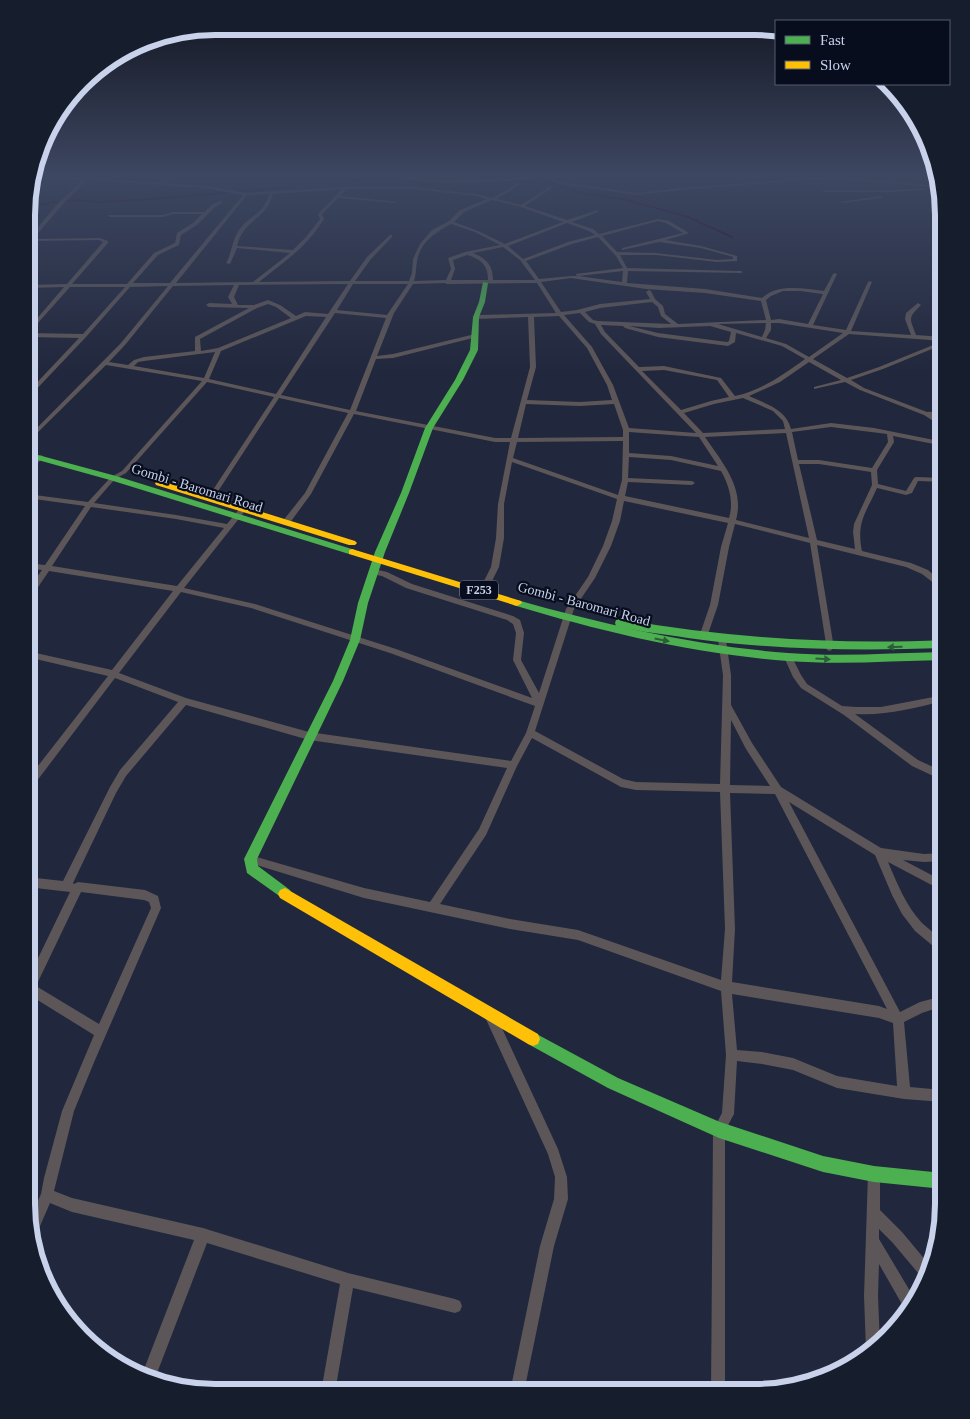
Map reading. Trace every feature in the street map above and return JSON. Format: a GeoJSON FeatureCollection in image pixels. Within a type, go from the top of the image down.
{"type":"FeatureCollection","features":[{"type":"Feature","properties":{"kind":"main road"},"geometry":{"type":"LineString","coordinates":[[487,282],[476,317],[474,350],[469,362],[429,428],[379,556],[363,603],[354,640],[338,681],[309,736],[250,859],[252,869],[290,897],[490,1014],[613,1083],[719,1130],[823,1164],[874,1174],[935,1180]]}},
{"type":"Feature","properties":{"kind":"main road","name":"Gombi - Baromari Road"},"geometry":{"type":"LineString","coordinates":[[35,448],[124,472],[210,499],[240,513],[286,522],[379,556]]}},
{"type":"Feature","properties":{"kind":"main road","name":"Gombi - Baromari Road"},"geometry":{"type":"LineString","coordinates":[[35,456],[240,513],[663,640],[722,645],[830,648],[935,644]]}},
{"type":"Feature","properties":{"kind":"main road","name":"Gombi - Baromari Road"},"geometry":{"type":"LineString","coordinates":[[570,613],[703,637],[722,645],[788,656],[832,659],[935,656]]}},
{"type":"Feature","properties":{"kind":"street"},"geometry":{"type":"LineString","coordinates":[[35,326],[105,241]]}},
{"type":"Feature","properties":{"kind":"street"},"geometry":{"type":"LineString","coordinates":[[35,388],[84,336],[156,254],[175,246],[178,241]]}},
{"type":"Feature","properties":{"kind":"street"},"geometry":{"type":"LineString","coordinates":[[35,433],[104,363],[208,241]]}},
{"type":"Feature","properties":{"kind":"street"},"geometry":{"type":"LineString","coordinates":[[228,263],[237,241]]}},
{"type":"Feature","properties":{"kind":"street"},"geometry":{"type":"LineString","coordinates":[[254,284],[294,252],[304,241]]}},
{"type":"Feature","properties":{"kind":"street"},"geometry":{"type":"LineString","coordinates":[[210,499],[352,283],[369,258],[385,241]]}},
{"type":"Feature","properties":{"kind":"street"},"geometry":{"type":"LineString","coordinates":[[286,522],[308,494],[352,412],[389,317],[411,283],[415,259],[423,241]]}},
{"type":"Feature","properties":{"kind":"street"},"geometry":{"type":"LineString","coordinates":[[432,908],[483,832],[513,765],[530,733],[570,613],[607,546],[622,498],[625,480],[626,430],[610,384],[589,347],[560,314],[524,260],[506,245],[497,241]]}},
{"type":"Feature","properties":{"kind":"street"},"geometry":{"type":"LineString","coordinates":[[447,283],[453,269],[450,259],[452,256],[516,241]]}},
{"type":"Feature","properties":{"kind":"street"},"geometry":{"type":"LineString","coordinates":[[524,260],[578,241]]}},
{"type":"Feature","properties":{"kind":"street"},"geometry":{"type":"LineString","coordinates":[[605,241],[622,259],[626,269],[624,284]]}},
{"type":"Feature","properties":{"kind":"street"},"geometry":{"type":"LineString","coordinates":[[615,252],[654,241]]}},
{"type":"Feature","properties":{"kind":"street"},"geometry":{"type":"LineString","coordinates":[[615,252],[717,260],[736,258],[732,255],[701,247],[665,241]]}},
{"type":"Feature","properties":{"kind":"street"},"geometry":{"type":"LineString","coordinates":[[236,247],[294,252]]}},
{"type":"Feature","properties":{"kind":"street"},"geometry":{"type":"LineString","coordinates":[[467,253],[488,264],[490,268],[487,282]]}},
{"type":"Feature","properties":{"kind":"street"},"geometry":{"type":"LineString","coordinates":[[35,286],[487,282],[571,277],[587,273],[626,269],[741,272]]}},
{"type":"Feature","properties":{"kind":"street"},"geometry":{"type":"LineString","coordinates":[[810,325],[835,274]]}},
{"type":"Feature","properties":{"kind":"street"},"geometry":{"type":"LineString","coordinates":[[571,277],[705,291],[762,300],[766,302],[766,317],[769,321],[769,329],[763,339]]}},
{"type":"Feature","properties":{"kind":"street"},"geometry":{"type":"LineString","coordinates":[[679,413],[713,402],[744,396],[778,382],[809,358],[848,332],[870,282]]}},
{"type":"Feature","properties":{"kind":"street"},"geometry":{"type":"LineString","coordinates":[[236,306],[231,297],[237,284]]}},
{"type":"Feature","properties":{"kind":"street"},"geometry":{"type":"LineString","coordinates":[[624,284],[649,292],[664,288]]}},
{"type":"Feature","properties":{"kind":"street"},"geometry":{"type":"LineString","coordinates":[[762,300],[772,292],[781,290],[825,293]]}},
{"type":"Feature","properties":{"kind":"street"},"geometry":{"type":"LineString","coordinates":[[649,292],[653,300],[660,306],[663,315],[676,325]]}},
{"type":"Feature","properties":{"kind":"street"},"geometry":{"type":"LineString","coordinates":[[476,317],[560,314],[600,306],[653,300]]}},
{"type":"Feature","properties":{"kind":"street"},"geometry":{"type":"LineString","coordinates":[[198,352],[197,338],[268,302],[278,306],[295,318]]}},
{"type":"Feature","properties":{"kind":"street"},"geometry":{"type":"LineString","coordinates":[[209,305],[255,307]]}},
{"type":"Feature","properties":{"kind":"street"},"geometry":{"type":"LineString","coordinates":[[914,337],[908,320],[909,313],[918,305]]}},
{"type":"Feature","properties":{"kind":"street"},"geometry":{"type":"LineString","coordinates":[[581,311],[591,321],[597,323],[688,325],[769,321],[810,325],[848,332],[935,340]]}},
{"type":"Feature","properties":{"kind":"street"},"geometry":{"type":"LineString","coordinates":[[129,367],[140,360],[219,350],[308,313],[389,317]]}},
{"type":"Feature","properties":{"kind":"street"},"geometry":{"type":"LineString","coordinates":[[485,588],[495,567],[499,547],[501,504],[509,459],[534,367],[531,315]]}},
{"type":"Feature","properties":{"kind":"street"},"geometry":{"type":"LineString","coordinates":[[597,323],[603,333],[701,435],[728,477],[734,490],[736,503],[732,522],[714,605],[703,637]]}},
{"type":"Feature","properties":{"kind":"street"},"geometry":{"type":"LineString","coordinates":[[624,324],[637,331],[731,344],[734,331]]}},
{"type":"Feature","properties":{"kind":"street"},"geometry":{"type":"LineString","coordinates":[[710,324],[784,345],[862,389],[926,414],[935,420]]}},
{"type":"Feature","properties":{"kind":"street"},"geometry":{"type":"LineString","coordinates":[[684,339],[688,325]]}},
{"type":"Feature","properties":{"kind":"street"},"geometry":{"type":"LineString","coordinates":[[35,334],[84,336]]}},
{"type":"Feature","properties":{"kind":"street"},"geometry":{"type":"LineString","coordinates":[[373,358],[393,356],[475,336]]}},
{"type":"Feature","properties":{"kind":"street"},"geometry":{"type":"LineString","coordinates":[[816,388],[848,381],[935,345]]}},
{"type":"Feature","properties":{"kind":"street"},"geometry":{"type":"LineString","coordinates":[[35,586],[90,504],[113,478],[124,472],[170,424],[206,380],[219,350]]}},
{"type":"Feature","properties":{"kind":"street"},"geometry":{"type":"LineString","coordinates":[[104,363],[206,380],[429,428],[495,440],[625,439]]}},
{"type":"Feature","properties":{"kind":"street"},"geometry":{"type":"LineString","coordinates":[[639,369],[664,368],[719,379],[733,398]]}},
{"type":"Feature","properties":{"kind":"street"},"geometry":{"type":"LineString","coordinates":[[744,396],[782,415],[786,420],[813,540],[830,648]]}},
{"type":"Feature","properties":{"kind":"street"},"geometry":{"type":"LineString","coordinates":[[524,402],[580,404],[617,402]]}},
{"type":"Feature","properties":{"kind":"street"},"geometry":{"type":"LineString","coordinates":[[926,414],[935,414]]}},
{"type":"Feature","properties":{"kind":"street"},"geometry":{"type":"LineString","coordinates":[[626,430],[701,435],[788,431],[831,424],[935,442]]}},
{"type":"Feature","properties":{"kind":"street"},"geometry":{"type":"LineString","coordinates":[[859,552],[855,537],[855,524],[863,512],[875,484],[874,470],[891,442],[890,433]]}},
{"type":"Feature","properties":{"kind":"street"},"geometry":{"type":"LineString","coordinates":[[625,455],[671,458],[722,469]]}},
{"type":"Feature","properties":{"kind":"street"},"geometry":{"type":"LineString","coordinates":[[35,464],[41,457]]}},
{"type":"Feature","properties":{"kind":"street"},"geometry":{"type":"LineString","coordinates":[[509,459],[622,498],[813,540],[908,565],[924,572],[935,581]]}},
{"type":"Feature","properties":{"kind":"street"},"geometry":{"type":"LineString","coordinates":[[795,462],[834,464],[874,470]]}},
{"type":"Feature","properties":{"kind":"street"},"geometry":{"type":"LineString","coordinates":[[875,484],[906,493],[910,492],[916,479],[935,480]]}},
{"type":"Feature","properties":{"kind":"street"},"geometry":{"type":"LineString","coordinates":[[625,480],[692,483]]}},
{"type":"Feature","properties":{"kind":"street"},"geometry":{"type":"LineString","coordinates":[[35,497],[176,517],[228,527]]}},
{"type":"Feature","properties":{"kind":"street"},"geometry":{"type":"LineString","coordinates":[[35,777],[240,513]]}},
{"type":"Feature","properties":{"kind":"street"},"geometry":{"type":"LineString","coordinates":[[35,566],[179,589],[287,616],[354,640],[393,651],[540,704]]}},
{"type":"Feature","properties":{"kind":"street"},"geometry":{"type":"LineString","coordinates":[[374,572],[384,574],[409,586],[510,618],[517,622],[520,633],[518,660],[525,678],[540,704]]}},
{"type":"Feature","properties":{"kind":"street"},"geometry":{"type":"LineString","coordinates":[[718,1384],[719,1130],[728,1114],[732,1056],[726,987],[730,929],[726,788],[727,675],[722,645]]}},
{"type":"Feature","properties":{"kind":"street"},"geometry":{"type":"LineString","coordinates":[[35,656],[114,674],[184,701],[309,736],[513,765]]}},
{"type":"Feature","properties":{"kind":"street"},"geometry":{"type":"LineString","coordinates":[[788,656],[797,677],[804,686],[915,763],[935,772]]}},
{"type":"Feature","properties":{"kind":"street"},"geometry":{"type":"LineString","coordinates":[[838,708],[859,712],[886,711],[935,700]]}},
{"type":"Feature","properties":{"kind":"street"},"geometry":{"type":"LineString","coordinates":[[35,974],[108,798],[124,773],[184,701]]}},
{"type":"Feature","properties":{"kind":"street"},"geometry":{"type":"LineString","coordinates":[[727,706],[749,746],[778,790],[898,1019],[904,1093]]}},
{"type":"Feature","properties":{"kind":"street"},"geometry":{"type":"LineString","coordinates":[[530,733],[622,783],[636,786],[778,790],[879,852],[935,881]]}},
{"type":"Feature","properties":{"kind":"street"},"geometry":{"type":"LineString","coordinates":[[879,852],[924,858],[935,857]]}},
{"type":"Feature","properties":{"kind":"street"},"geometry":{"type":"LineString","coordinates":[[879,852],[895,891],[906,909],[918,926],[935,940]]}},
{"type":"Feature","properties":{"kind":"street"},"geometry":{"type":"LineString","coordinates":[[250,859],[364,893],[432,908],[578,935],[726,987],[879,1012],[898,1019],[920,1008],[935,1003]]}},
{"type":"Feature","properties":{"kind":"street"},"geometry":{"type":"LineString","coordinates":[[35,883],[146,895],[154,899],[156,908],[100,1032],[68,1111],[47,1195],[36,1220]]}},
{"type":"Feature","properties":{"kind":"street"},"geometry":{"type":"LineString","coordinates":[[35,994],[100,1032]]}},
{"type":"Feature","properties":{"kind":"street"},"geometry":{"type":"LineString","coordinates":[[490,1014],[554,1153],[562,1177],[561,1199],[547,1246],[519,1384]]}},
{"type":"Feature","properties":{"kind":"street"},"geometry":{"type":"LineString","coordinates":[[732,1056],[762,1058],[793,1064],[837,1082],[904,1093],[935,1095]]}},
{"type":"Feature","properties":{"kind":"street"},"geometry":{"type":"LineString","coordinates":[[873,1340],[871,1296],[874,1174]]}},
{"type":"Feature","properties":{"kind":"street"},"geometry":{"type":"LineString","coordinates":[[47,1195],[72,1204],[203,1235],[348,1280],[455,1306]]}},
{"type":"Feature","properties":{"kind":"street"},"geometry":{"type":"LineString","coordinates":[[874,1213],[923,1268]]}},
{"type":"Feature","properties":{"kind":"street"},"geometry":{"type":"LineString","coordinates":[[150,1372],[203,1235]]}},
{"type":"Feature","properties":{"kind":"street"},"geometry":{"type":"LineString","coordinates":[[873,1241],[907,1300]]}},
{"type":"Feature","properties":{"kind":"street"},"geometry":{"type":"LineString","coordinates":[[329,1384],[348,1280]]}},
{"type":"Feature","properties":{"kind":"traffic: fast"},"geometry":{"type":"LineString","coordinates":[[285,894],[252,869],[250,859],[338,681],[355,640],[363,603],[380,552],[405,493],[429,428],[459,380],[474,350],[476,317],[482,302],[485,283]]}},
{"type":"Feature","properties":{"kind":"traffic: fast"},"geometry":{"type":"LineString","coordinates":[[35,456],[113,478],[352,552]]}},
{"type":"Feature","properties":{"kind":"traffic: fast"},"geometry":{"type":"LineString","coordinates":[[517,603],[651,638],[754,654],[827,659],[935,656]]}},
{"type":"Feature","properties":{"kind":"traffic: fast"},"geometry":{"type":"LineString","coordinates":[[620,623],[701,636],[781,643],[862,646],[935,644]]}},
{"type":"Feature","properties":{"kind":"traffic: fast"},"geometry":{"type":"LineString","coordinates":[[533,1039],[613,1083],[719,1130],[823,1164],[874,1174],[935,1180]]}},
{"type":"Feature","properties":{"kind":"traffic: slow"},"geometry":{"type":"LineString","coordinates":[[159,483],[352,543]]}},
{"type":"Feature","properties":{"kind":"traffic: slow"},"geometry":{"type":"LineString","coordinates":[[352,552],[517,603]]}},
{"type":"Feature","properties":{"kind":"traffic: slow"},"geometry":{"type":"LineString","coordinates":[[285,894],[533,1039]]}}]}
